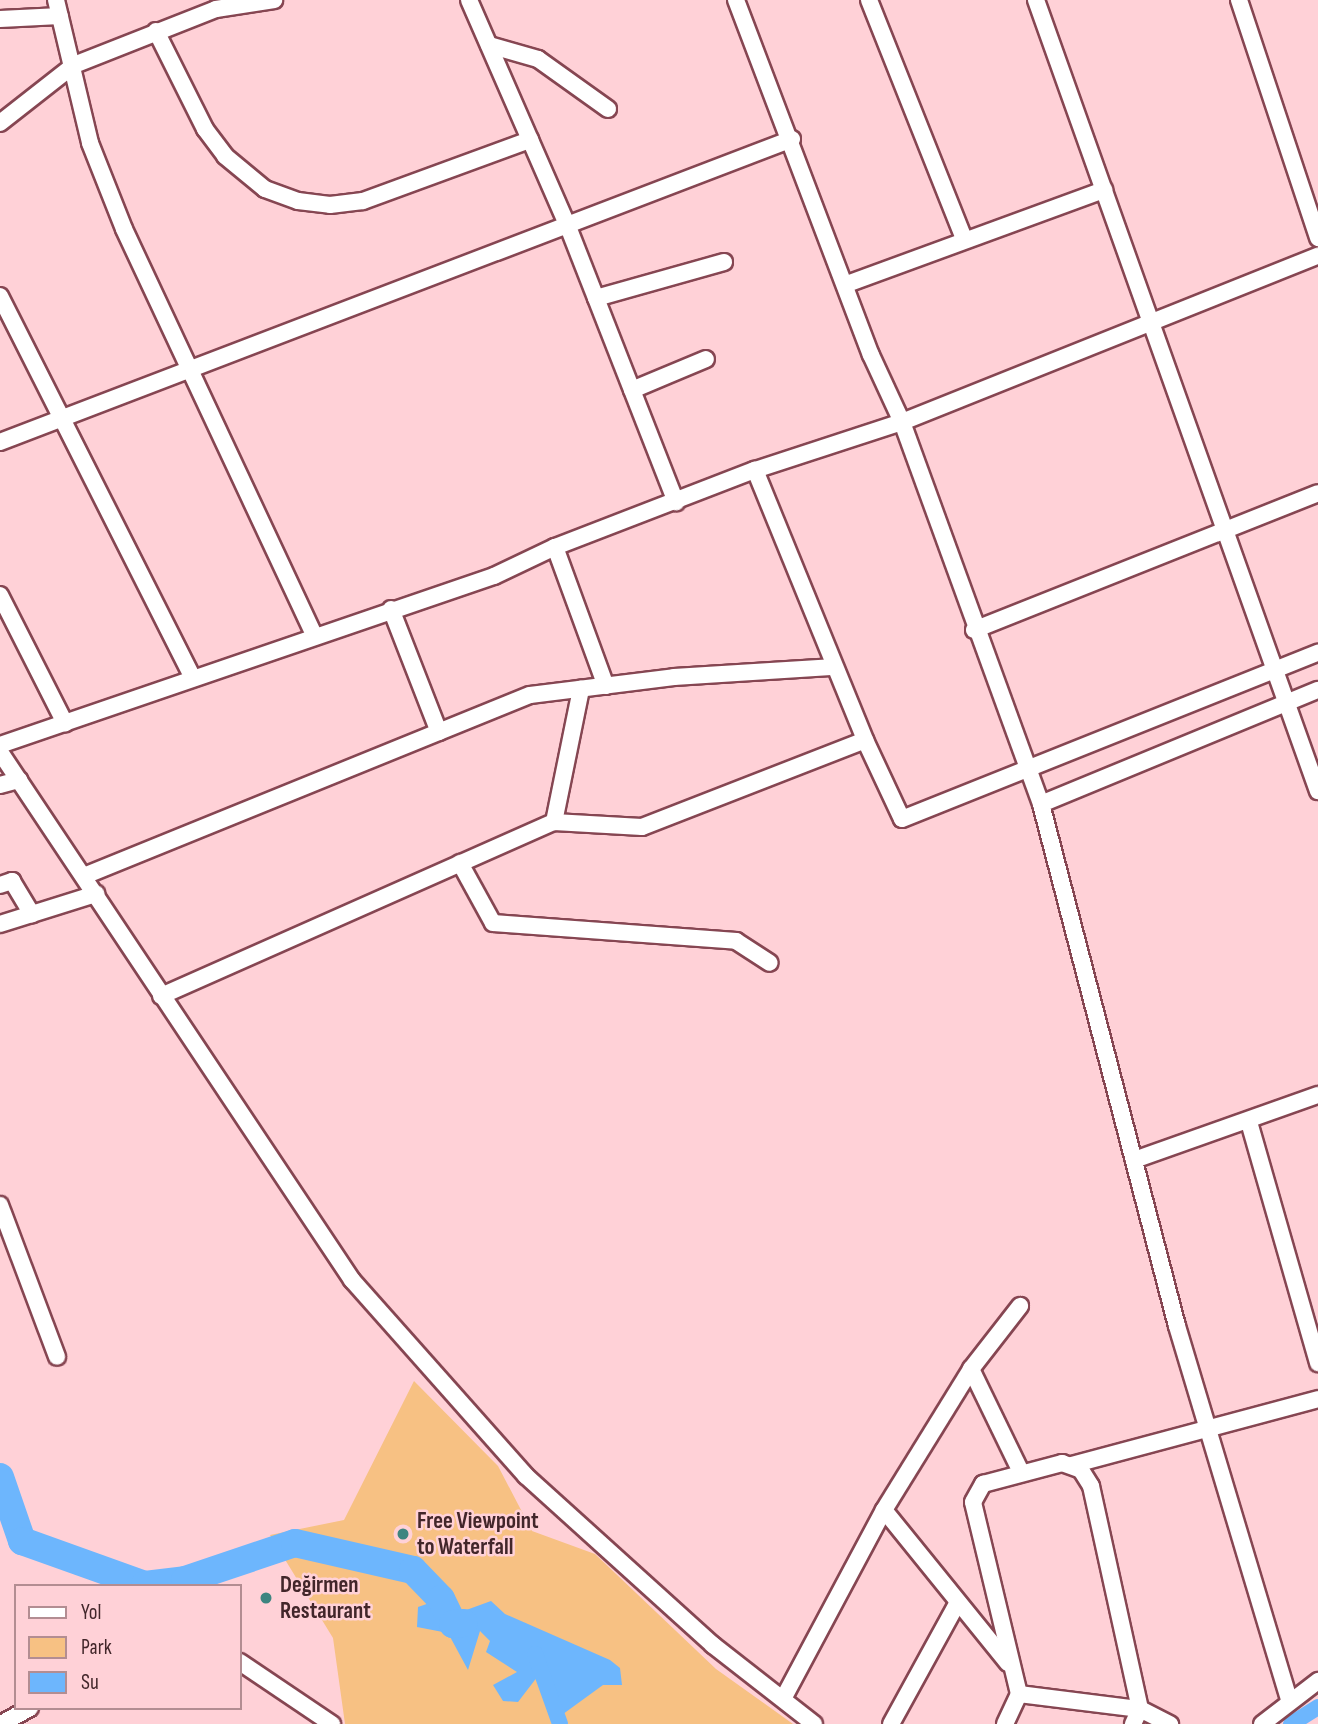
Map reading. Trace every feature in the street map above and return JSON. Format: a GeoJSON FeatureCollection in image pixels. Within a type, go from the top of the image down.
{"type":"FeatureCollection","features":[{"type":"Feature","properties":{"kind":"street"},"geometry":{"type":"LineString","coordinates":[[2,119],[74,65],[214,4],[274,0]]}},
{"type":"Feature","properties":{"kind":"street"},"geometry":{"type":"LineString","coordinates":[[469,0],[566,224],[676,502]]}},
{"type":"Feature","properties":{"kind":"street"},"geometry":{"type":"LineString","coordinates":[[736,0],[792,139],[871,355],[902,422],[974,630],[1041,804],[1134,1160],[1208,1427],[1289,1700]]}},
{"type":"Feature","properties":{"kind":"street"},"geometry":{"type":"LineString","coordinates":[[870,0],[964,239]]}},
{"type":"Feature","properties":{"kind":"street"},"geometry":{"type":"LineString","coordinates":[[1035,0],[1153,321],[1318,792]]}},
{"type":"Feature","properties":{"kind":"street"},"geometry":{"type":"LineString","coordinates":[[1239,0],[1318,239]]}},
{"type":"Feature","properties":{"kind":"street"},"geometry":{"type":"LineString","coordinates":[[0,19],[58,8],[74,65],[90,143],[188,369],[314,634]]}},
{"type":"Feature","properties":{"kind":"street"},"geometry":{"type":"LineString","coordinates":[[156,31],[205,129],[225,156],[265,189],[298,201],[330,205],[363,201],[530,140]]}},
{"type":"Feature","properties":{"kind":"street"},"geometry":{"type":"LineString","coordinates":[[489,45],[538,59],[608,109]]}},
{"type":"Feature","properties":{"kind":"street"},"geometry":{"type":"LineString","coordinates":[[0,442],[792,139]]}},
{"type":"Feature","properties":{"kind":"street"},"geometry":{"type":"LineString","coordinates":[[847,284],[1104,190]]}},
{"type":"Feature","properties":{"kind":"street"},"geometry":{"type":"LineString","coordinates":[[0,745],[314,634],[494,576],[555,547],[755,470],[902,422],[1318,256]]}},
{"type":"Feature","properties":{"kind":"street"},"geometry":{"type":"LineString","coordinates":[[596,298],[723,262]]}},
{"type":"Feature","properties":{"kind":"street"},"geometry":{"type":"LineString","coordinates":[[0,296],[193,678]]}},
{"type":"Feature","properties":{"kind":"street"},"geometry":{"type":"LineString","coordinates":[[632,390],[706,359]]}},
{"type":"Feature","properties":{"kind":"street"},"geometry":{"type":"LineString","coordinates":[[755,470],[865,740],[902,819],[1318,653]]}},
{"type":"Feature","properties":{"kind":"street"},"geometry":{"type":"LineString","coordinates":[[974,630],[1227,532],[1318,492]]}},
{"type":"Feature","properties":{"kind":"street"},"geometry":{"type":"LineString","coordinates":[[555,547],[606,686]]}},
{"type":"Feature","properties":{"kind":"street"},"geometry":{"type":"LineString","coordinates":[[0,595],[65,723]]}},
{"type":"Feature","properties":{"kind":"street"},"geometry":{"type":"LineString","coordinates":[[391,609],[439,732]]}},
{"type":"Feature","properties":{"kind":"street"},"geometry":{"type":"LineString","coordinates":[[84,876],[530,695],[835,667]]}},
{"type":"Feature","properties":{"kind":"street"},"geometry":{"type":"LineString","coordinates":[[554,822],[581,689]]}},
{"type":"Feature","properties":{"kind":"street"},"geometry":{"type":"LineString","coordinates":[[1041,804],[1318,690]]}},
{"type":"Feature","properties":{"kind":"street"},"geometry":{"type":"LineString","coordinates":[[161,996],[554,822],[642,827],[865,740]]}},
{"type":"Feature","properties":{"kind":"street"},"geometry":{"type":"LineString","coordinates":[[0,752],[352,1280],[526,1476],[713,1645],[814,1724]]}},
{"type":"Feature","properties":{"kind":"street"},"geometry":{"type":"LineString","coordinates":[[0,785],[19,780]]}},
{"type":"Feature","properties":{"kind":"street"},"geometry":{"type":"LineString","coordinates":[[460,863],[493,923],[736,941],[770,963]]}},
{"type":"Feature","properties":{"kind":"street"},"geometry":{"type":"LineString","coordinates":[[0,885],[12,881],[32,914]]}},
{"type":"Feature","properties":{"kind":"street"},"geometry":{"type":"LineString","coordinates":[[0,924],[96,894]]}},
{"type":"Feature","properties":{"kind":"street"},"geometry":{"type":"LineString","coordinates":[[1134,1160],[1250,1122],[1318,1095]]}},
{"type":"Feature","properties":{"kind":"street"},"geometry":{"type":"LineString","coordinates":[[1250,1122],[1318,1363]]}},
{"type":"Feature","properties":{"kind":"street"},"geometry":{"type":"LineString","coordinates":[[0,1205],[57,1357]]}},
{"type":"Feature","properties":{"kind":"street"},"geometry":{"type":"LineString","coordinates":[[783,1699],[884,1510],[971,1369],[1020,1306]]}},
{"type":"Feature","properties":{"kind":"street"},"geometry":{"type":"LineString","coordinates":[[971,1369],[1021,1472]]}},
{"type":"Feature","properties":{"kind":"street"},"geometry":{"type":"LineString","coordinates":[[1005,1724],[1018,1694],[973,1502],[983,1484],[1021,1472],[1072,1465],[1318,1399]]}},
{"type":"Feature","properties":{"kind":"street"},"geometry":{"type":"LineString","coordinates":[[1072,1465],[1091,1486],[1136,1717]]}},
{"type":"Feature","properties":{"kind":"street"},"geometry":{"type":"LineString","coordinates":[[884,1510],[1012,1669]]}},
{"type":"Feature","properties":{"kind":"street"},"geometry":{"type":"LineString","coordinates":[[891,1724],[958,1602]]}},
{"type":"Feature","properties":{"kind":"street"},"geometry":{"type":"LineString","coordinates":[[242,1663],[332,1724]]}},
{"type":"Feature","properties":{"kind":"street"},"geometry":{"type":"LineString","coordinates":[[1262,1724],[1289,1700],[1318,1681]]}},
{"type":"Feature","properties":{"kind":"street"},"geometry":{"type":"LineString","coordinates":[[1018,1694],[1170,1724]]}},
{"type":"Feature","properties":{"kind":"street"},"geometry":{"type":"LineString","coordinates":[[1,1724],[26,1710]]}},
{"type":"Feature","properties":{"kind":"green space"},"geometry":{"type":"Polygon","coordinates":[[[414,1381],[498,1466],[532,1531],[595,1554],[716,1669],[793,1724],[345,1724],[333,1638],[270,1535],[344,1520],[414,1381]]]}},
{"type":"Feature","properties":{"kind":"water"},"geometry":{"type":"Polygon","coordinates":[[[441,1599],[458,1613],[491,1601],[505,1614],[610,1660],[620,1668],[622,1685],[603,1685],[559,1717],[555,1713],[555,1689],[541,1672],[518,1702],[503,1701],[493,1685],[517,1672],[486,1652],[490,1641],[480,1631],[468,1670],[448,1633],[417,1627],[418,1607],[441,1599]]]}},
{"type":"Feature","properties":{"kind":"waterway"},"geometry":{"type":"LineString","coordinates":[[0,1477],[22,1541],[142,1584]]}},
{"type":"Feature","properties":{"kind":"waterway"},"geometry":{"type":"LineString","coordinates":[[153,1584],[185,1580],[295,1543],[413,1570],[441,1599],[453,1624],[464,1623]]}},
{"type":"Feature","properties":{"kind":"waterway"},"geometry":{"type":"LineString","coordinates":[[535,1654],[560,1724]]}},
{"type":"Feature","properties":{"kind":"waterway"},"geometry":{"type":"LineString","coordinates":[[1291,1724],[1318,1707]]}},
{"type":"Feature","properties":{"kind":"place","name":"Free Viewpoint to Waterfall"},"geometry":{"type":"Point","coordinates":[403,1534]}},
{"type":"Feature","properties":{"kind":"place","name":"Değirmen Restaurant"},"geometry":{"type":"Point","coordinates":[266,1598]}}]}
